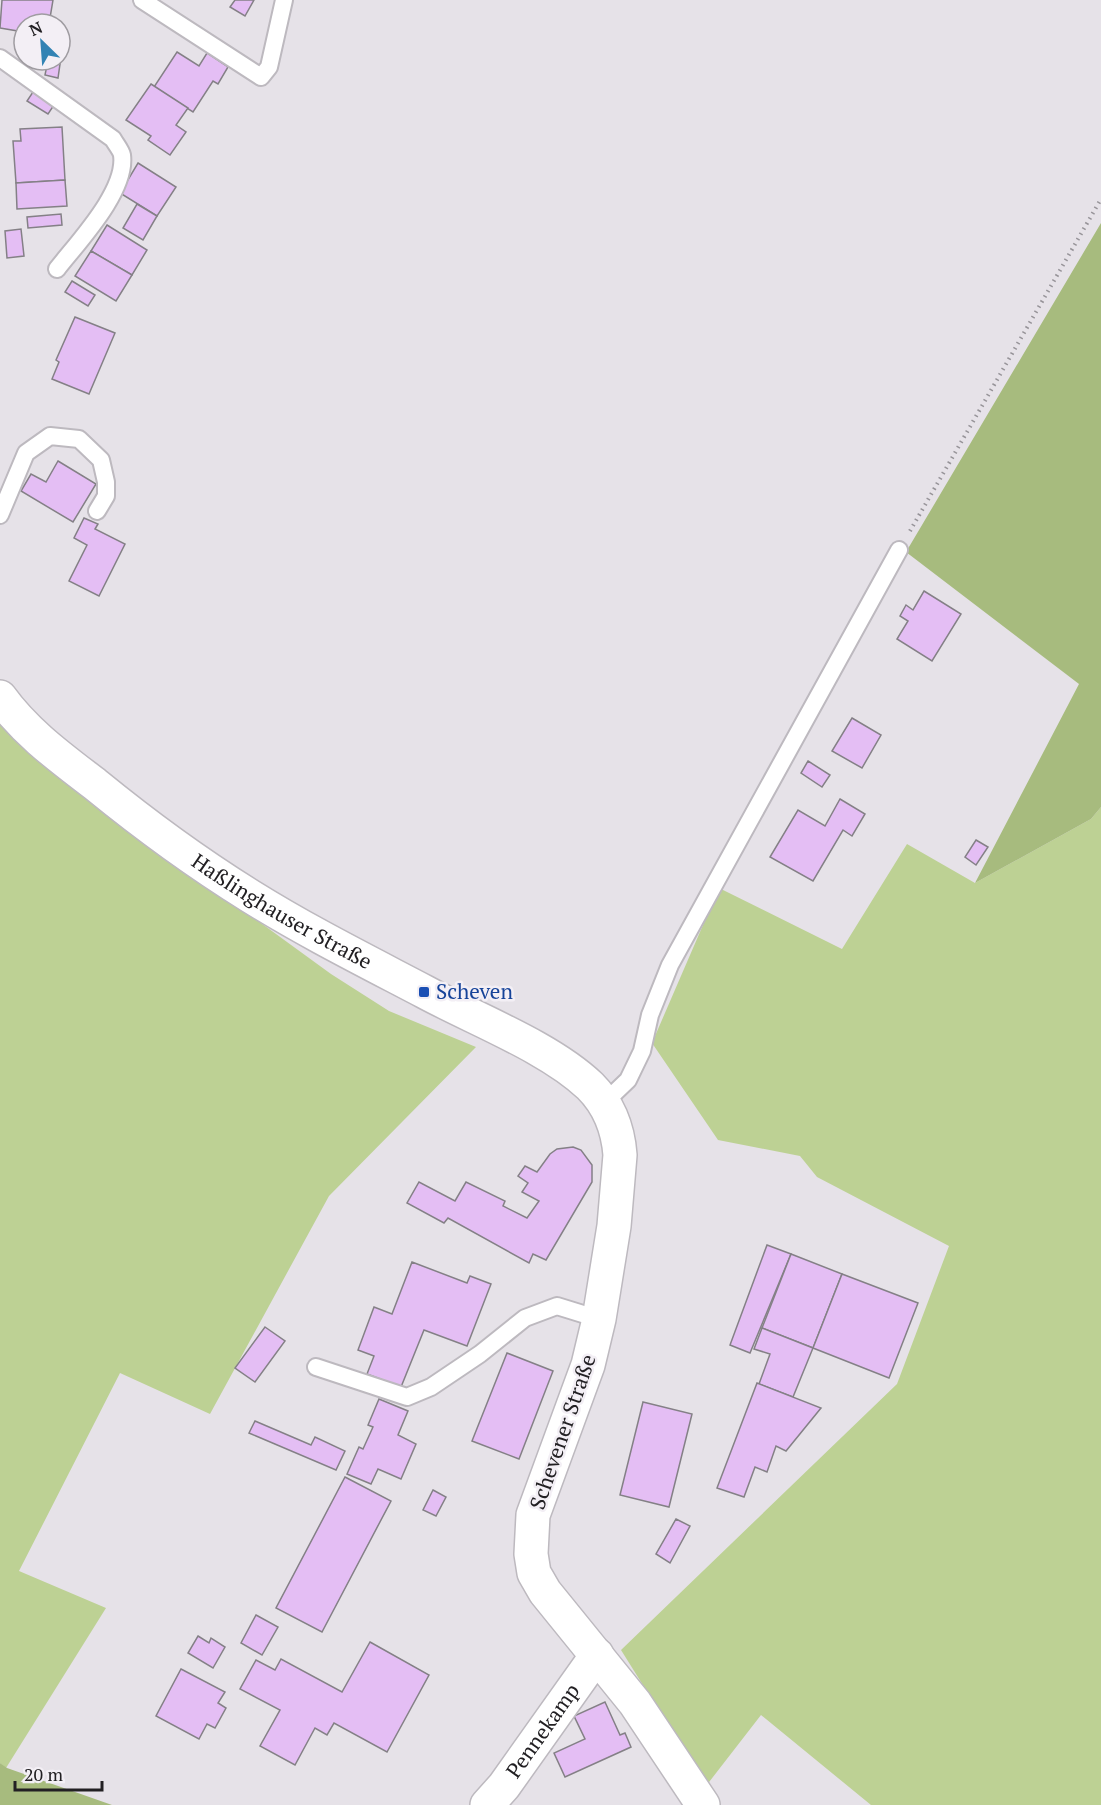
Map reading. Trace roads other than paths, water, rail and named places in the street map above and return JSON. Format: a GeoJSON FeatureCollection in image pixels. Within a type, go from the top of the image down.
{"type":"FeatureCollection","features":[{"type":"Feature","properties":{"kind":"main road","name":"Haßlinghauser Straße"},"geometry":{"type":"LineString","coordinates":[[0,697],[15,718],[43,744],[163,837],[251,897],[548,1056],[597,1095]]}},
{"type":"Feature","properties":{"kind":"main road","name":"Schevener Straße"},"geometry":{"type":"LineString","coordinates":[[597,1095],[618,1136],[620,1155],[614,1226],[599,1318],[581,1386],[533,1515],[531,1538],[534,1573],[545,1592],[635,1704],[703,1805]]}},
{"type":"Feature","properties":{"kind":"main road","name":"Pennekamp"},"geometry":{"type":"LineString","coordinates":[[487,1805],[504,1786],[597,1655]]}},
{"type":"Feature","properties":{"kind":"lane"},"geometry":{"type":"LineString","coordinates":[[142,0],[261,76],[269,67],[284,0]]}},
{"type":"Feature","properties":{"kind":"lane"},"geometry":{"type":"LineString","coordinates":[[0,58],[113,139],[122,154],[118,177],[110,198],[57,269]]}},
{"type":"Feature","properties":{"kind":"lane"},"geometry":{"type":"LineString","coordinates":[[0,514],[26,453],[50,436],[79,439],[101,460],[106,482],[106,496],[97,511]]}},
{"type":"Feature","properties":{"kind":"lane"},"geometry":{"type":"LineString","coordinates":[[597,1095],[628,1080],[642,1051],[650,1015],[670,965],[898,550]]}},
{"type":"Feature","properties":{"kind":"lane"},"geometry":{"type":"LineString","coordinates":[[316,1366],[407,1397],[431,1387],[451,1374],[525,1318],[557,1306],[599,1318]]}},
{"type":"Feature","properties":{"kind":"place","name":"Scheven"},"geometry":{"type":"Point","coordinates":[424,992]}}]}
